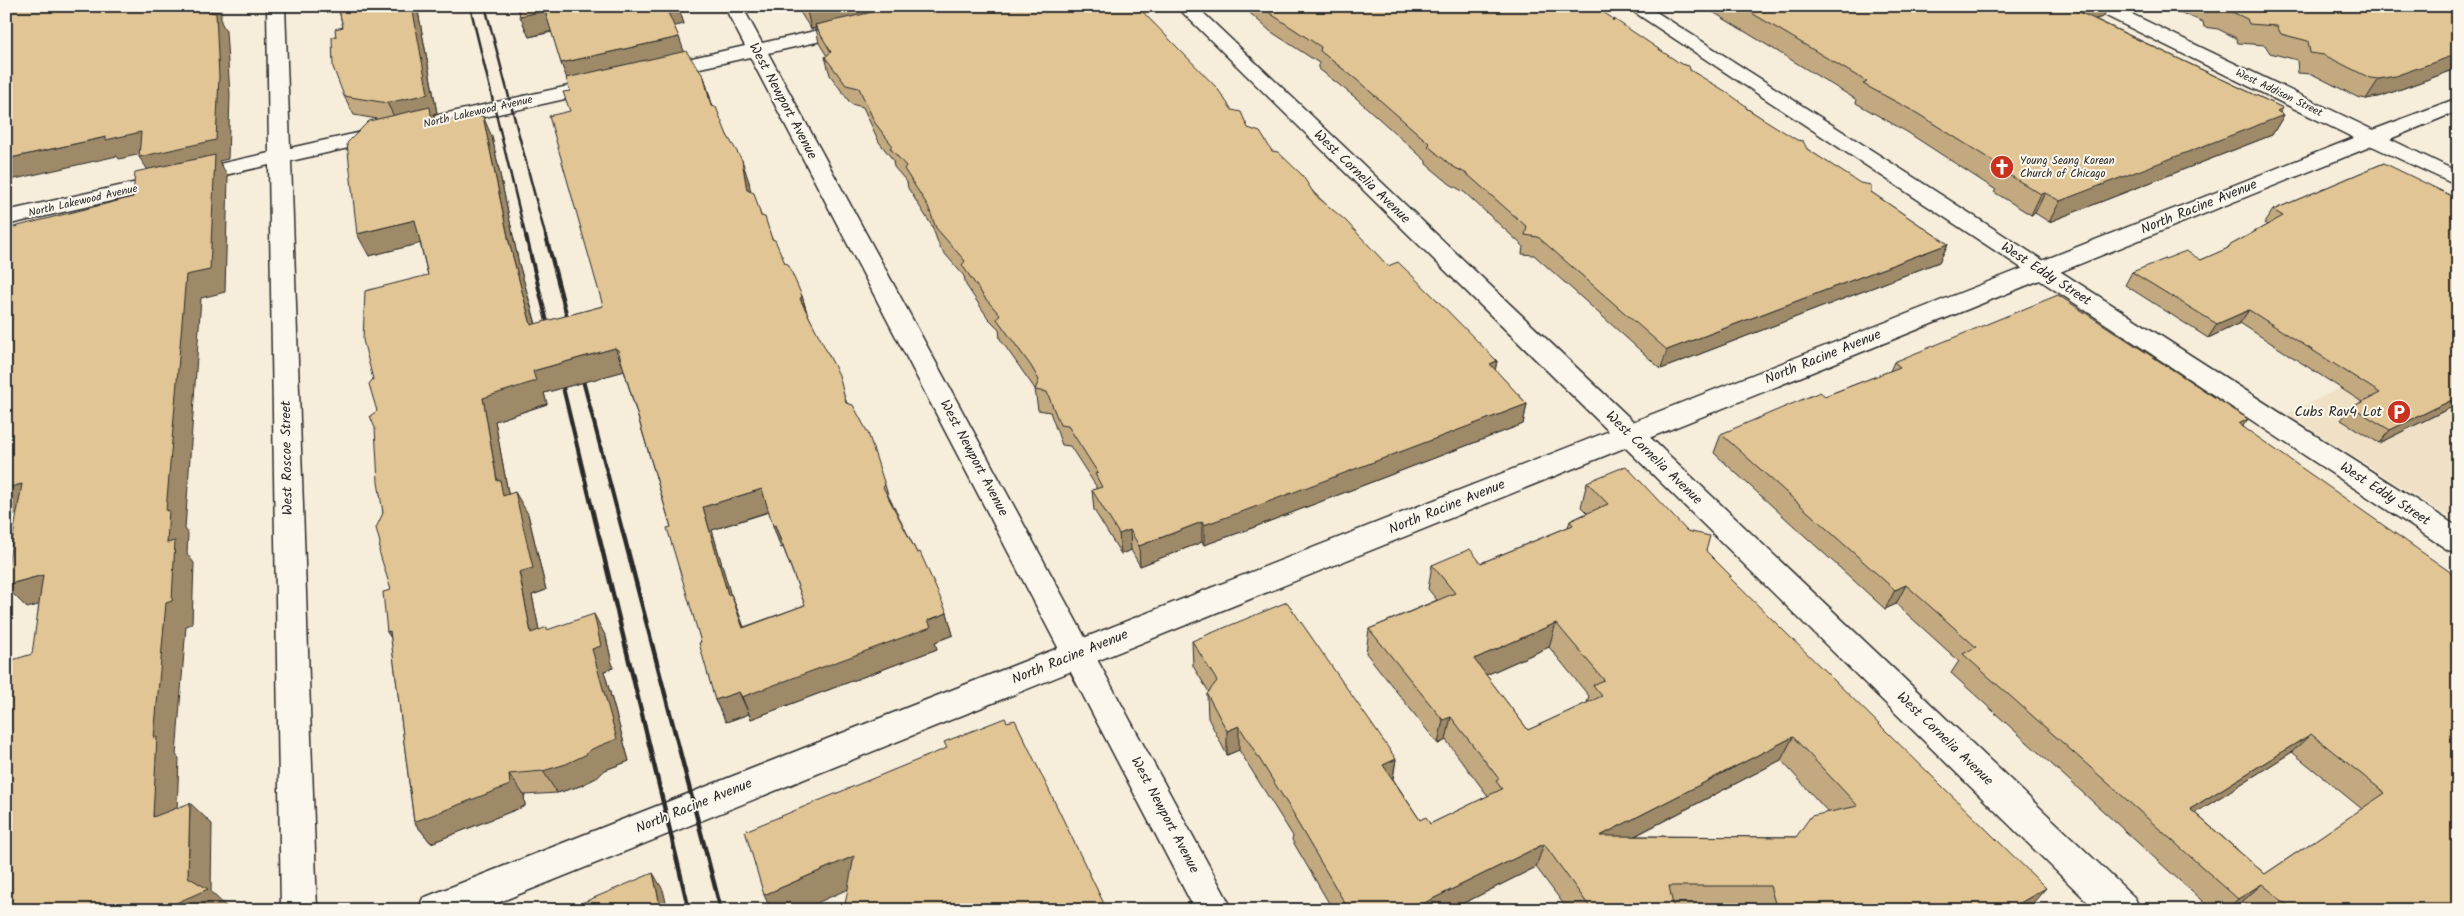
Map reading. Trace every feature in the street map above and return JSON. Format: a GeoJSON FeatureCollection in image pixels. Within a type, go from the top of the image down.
{"type":"FeatureCollection","features":[{"type":"Feature","properties":{"kind":"street","name":"West Roscoe Street"},"geometry":{"type":"LineString","coordinates":[[276,6],[299,910]]}},
{"type":"Feature","properties":{"kind":"street","name":"West Newport Avenue"},"geometry":{"type":"LineString","coordinates":[[732,6],[1215,910]]}},
{"type":"Feature","properties":{"kind":"street","name":"West Cornelia Avenue"},"geometry":{"type":"LineString","coordinates":[[1185,6],[2122,910]]}},
{"type":"Feature","properties":{"kind":"street","name":"West Eddy Street"},"geometry":{"type":"LineString","coordinates":[[1634,6],[2458,542]]}},
{"type":"Feature","properties":{"kind":"street","name":"West Addison Street"},"geometry":{"type":"LineString","coordinates":[[2100,6],[2458,180]]}},
{"type":"Feature","properties":{"kind":"street"},"geometry":{"type":"LineString","coordinates":[[645,75],[876,23]]}},
{"type":"Feature","properties":{"kind":"street","name":"North Lakewood Avenue"},"geometry":{"type":"LineString","coordinates":[[6,218],[617,81]]}},
{"type":"Feature","properties":{"kind":"street","name":"North Racine Avenue"},"geometry":{"type":"LineString","coordinates":[[436,910],[2458,104]]}},
{"type":"Feature","properties":{"kind":"shaded area"},"geometry":{"type":"Polygon","coordinates":[[[2447,335],[2458,341],[2458,523],[2287,414],[2447,335]]]}},
{"type":"Feature","properties":{"kind":"building"},"geometry":{"type":"Polygon","coordinates":[[[6,6],[211,6],[211,12],[216,13],[219,77],[216,140],[139,157],[141,132],[106,140],[106,137],[6,159],[6,6]]]}},
{"type":"Feature","properties":{"kind":"building"},"geometry":{"type":"Polygon","coordinates":[[[338,6],[412,6],[428,94],[387,103],[344,96],[333,67],[332,37],[336,37],[335,29],[343,27],[338,6]]]}},
{"type":"Feature","properties":{"kind":"building"},"geometry":{"type":"Polygon","coordinates":[[[518,6],[665,6],[679,37],[561,63],[545,11],[520,16],[518,6]]]}},
{"type":"Feature","properties":{"kind":"building"},"geometry":{"type":"Polygon","coordinates":[[[804,6],[829,6],[807,11],[804,6]]]}},
{"type":"Feature","properties":{"kind":"building"},"geometry":{"type":"Polygon","coordinates":[[[899,6],[1137,6],[1217,88],[1232,110],[1241,112],[1248,128],[1260,132],[1272,151],[1278,152],[1302,175],[1315,195],[1345,220],[1388,266],[1398,262],[1497,361],[1490,364],[1527,404],[1244,511],[1204,525],[1202,522],[1139,546],[1130,530],[1119,534],[1092,490],[1102,487],[1095,474],[1098,473],[1068,426],[1060,425],[1047,392],[1035,390],[1039,380],[1031,366],[997,319],[1000,315],[985,298],[962,265],[965,261],[936,228],[928,206],[904,169],[906,166],[890,148],[892,145],[875,123],[859,88],[846,85],[825,57],[831,52],[815,25],[899,6]]]}},
{"type":"Feature","properties":{"kind":"building"},"geometry":{"type":"Polygon","coordinates":[[[1262,6],[1594,6],[1612,18],[1613,21],[1614,19],[1681,64],[1689,66],[1690,70],[1725,91],[1746,106],[1746,108],[1797,140],[1803,141],[1807,149],[1860,183],[1871,185],[1871,192],[1948,244],[1667,350],[1538,237],[1525,235],[1527,227],[1467,174],[1452,166],[1428,146],[1430,144],[1357,80],[1320,51],[1321,47],[1262,6]]]}},
{"type":"Feature","properties":{"kind":"building"},"geometry":{"type":"Polygon","coordinates":[[[1740,6],[2083,6],[2073,9],[2283,108],[2277,111],[2284,115],[2060,201],[2045,193],[2041,194],[2004,172],[2007,170],[1915,112],[1863,84],[1867,82],[1740,6]]]}},
{"type":"Feature","properties":{"kind":"building"},"geometry":{"type":"Polygon","coordinates":[[[2214,6],[2458,6],[2458,54],[2395,76],[2379,79],[2370,78],[2324,55],[2310,53],[2308,41],[2281,34],[2277,26],[2249,24],[2247,19],[2228,10],[2214,8],[2214,6]]]}},
{"type":"Feature","properties":{"kind":"building"},"geometry":{"type":"Polygon","coordinates":[[[686,51],[704,77],[711,106],[716,107],[727,135],[742,160],[747,190],[754,193],[761,216],[765,217],[772,239],[775,240],[785,263],[788,264],[802,296],[800,299],[839,375],[846,403],[853,405],[868,433],[885,485],[883,487],[917,553],[920,552],[947,613],[928,620],[931,627],[742,697],[739,692],[715,700],[699,643],[701,642],[667,528],[671,527],[618,350],[615,348],[533,371],[536,381],[483,398],[497,481],[500,480],[503,496],[515,492],[533,568],[519,572],[531,633],[547,627],[547,630],[594,614],[601,646],[592,649],[617,739],[592,749],[585,755],[566,764],[543,771],[509,774],[510,785],[414,822],[390,631],[387,632],[383,592],[391,590],[379,551],[380,543],[376,528],[383,513],[378,482],[375,428],[370,416],[377,411],[369,384],[373,379],[363,340],[365,291],[428,275],[415,220],[357,234],[347,143],[369,121],[430,107],[432,122],[435,121],[436,123],[468,116],[483,116],[509,242],[531,325],[603,306],[549,116],[570,111],[563,92],[570,91],[566,78],[686,51]],[[762,489],[703,507],[728,595],[731,594],[743,628],[805,605],[775,525],[773,526],[762,489]]]}},
{"type":"Feature","properties":{"kind":"building"},"geometry":{"type":"Polygon","coordinates":[[[215,155],[210,270],[186,275],[166,511],[169,510],[167,543],[175,541],[172,601],[166,603],[154,738],[157,737],[153,817],[190,803],[188,877],[208,889],[160,910],[6,910],[6,662],[32,654],[43,575],[6,585],[22,484],[6,488],[6,229],[133,197],[135,172],[215,155]]]}},
{"type":"Feature","properties":{"kind":"building"},"geometry":{"type":"Polygon","coordinates":[[[2384,163],[2458,199],[2458,397],[2390,430],[2352,407],[2380,393],[2249,310],[2217,324],[2132,272],[2186,251],[2201,260],[2228,248],[2283,216],[2273,210],[2384,163]]]}},
{"type":"Feature","properties":{"kind":"building"},"geometry":{"type":"Polygon","coordinates":[[[2058,295],[2248,419],[2239,424],[2453,574],[2458,574],[2458,910],[2293,910],[2262,884],[2238,899],[1963,654],[1976,647],[1906,585],[1895,590],[1721,434],[1820,392],[1825,396],[1900,367],[1894,362],[2058,295]],[[2311,734],[2190,809],[2265,874],[2385,793],[2311,734]]]}},
{"type":"Feature","properties":{"kind":"building"},"geometry":{"type":"Polygon","coordinates":[[[1626,466],[1687,531],[1710,536],[1706,551],[1731,576],[1729,577],[2046,888],[2008,910],[1777,910],[1770,886],[1669,886],[1674,910],[1592,910],[1544,844],[1410,910],[1349,910],[1295,816],[1239,726],[1227,731],[1207,694],[1217,681],[1192,641],[1287,602],[1396,759],[1383,765],[1420,820],[1426,817],[1430,824],[1502,789],[1496,781],[1499,779],[1451,717],[1443,720],[1369,629],[1455,593],[1432,565],[1470,549],[1481,563],[1573,525],[1570,521],[1608,504],[1587,482],[1626,466]],[[1556,623],[1474,659],[1528,730],[1602,696],[1593,685],[1604,680],[1556,623]],[[1793,737],[1600,836],[1796,837],[1811,816],[1858,806],[1793,737]]]}},
{"type":"Feature","properties":{"kind":"building"},"geometry":{"type":"Polygon","coordinates":[[[1005,718],[1007,722],[1015,720],[1107,910],[844,910],[854,856],[764,895],[745,831],[947,748],[944,742],[1005,718]]]}},
{"type":"Feature","properties":{"kind":"building"},"geometry":{"type":"Polygon","coordinates":[[[653,873],[661,910],[565,910],[653,873]]]}},
{"type":"Feature","properties":{"kind":"railway"},"geometry":{"type":"LineString","coordinates":[[470,6],[526,238]]}},
{"type":"Feature","properties":{"kind":"railway"},"geometry":{"type":"LineString","coordinates":[[485,6],[546,238]]}},
{"type":"Feature","properties":{"kind":"railway"},"geometry":{"type":"LineString","coordinates":[[526,236],[550,334]]}},
{"type":"Feature","properties":{"kind":"railway"},"geometry":{"type":"LineString","coordinates":[[546,236],[570,328]]}},
{"type":"Feature","properties":{"kind":"railway"},"geometry":{"type":"LineString","coordinates":[[580,369],[624,537]]}},
{"type":"Feature","properties":{"kind":"railway"},"geometry":{"type":"LineString","coordinates":[[560,375],[599,537]]}},
{"type":"Feature","properties":{"kind":"railway"},"geometry":{"type":"LineString","coordinates":[[599,536],[689,910]]}},
{"type":"Feature","properties":{"kind":"railway"},"geometry":{"type":"LineString","coordinates":[[624,536],[721,910]]}},
{"type":"Feature","properties":{"kind":"place","name":"Young Seang Korean Church of Chicago"},"geometry":{"type":"Point","coordinates":[2002,167]}},
{"type":"Feature","properties":{"kind":"place","name":"Cubs Rav4 Lot"},"geometry":{"type":"Point","coordinates":[2399,412]}}]}
